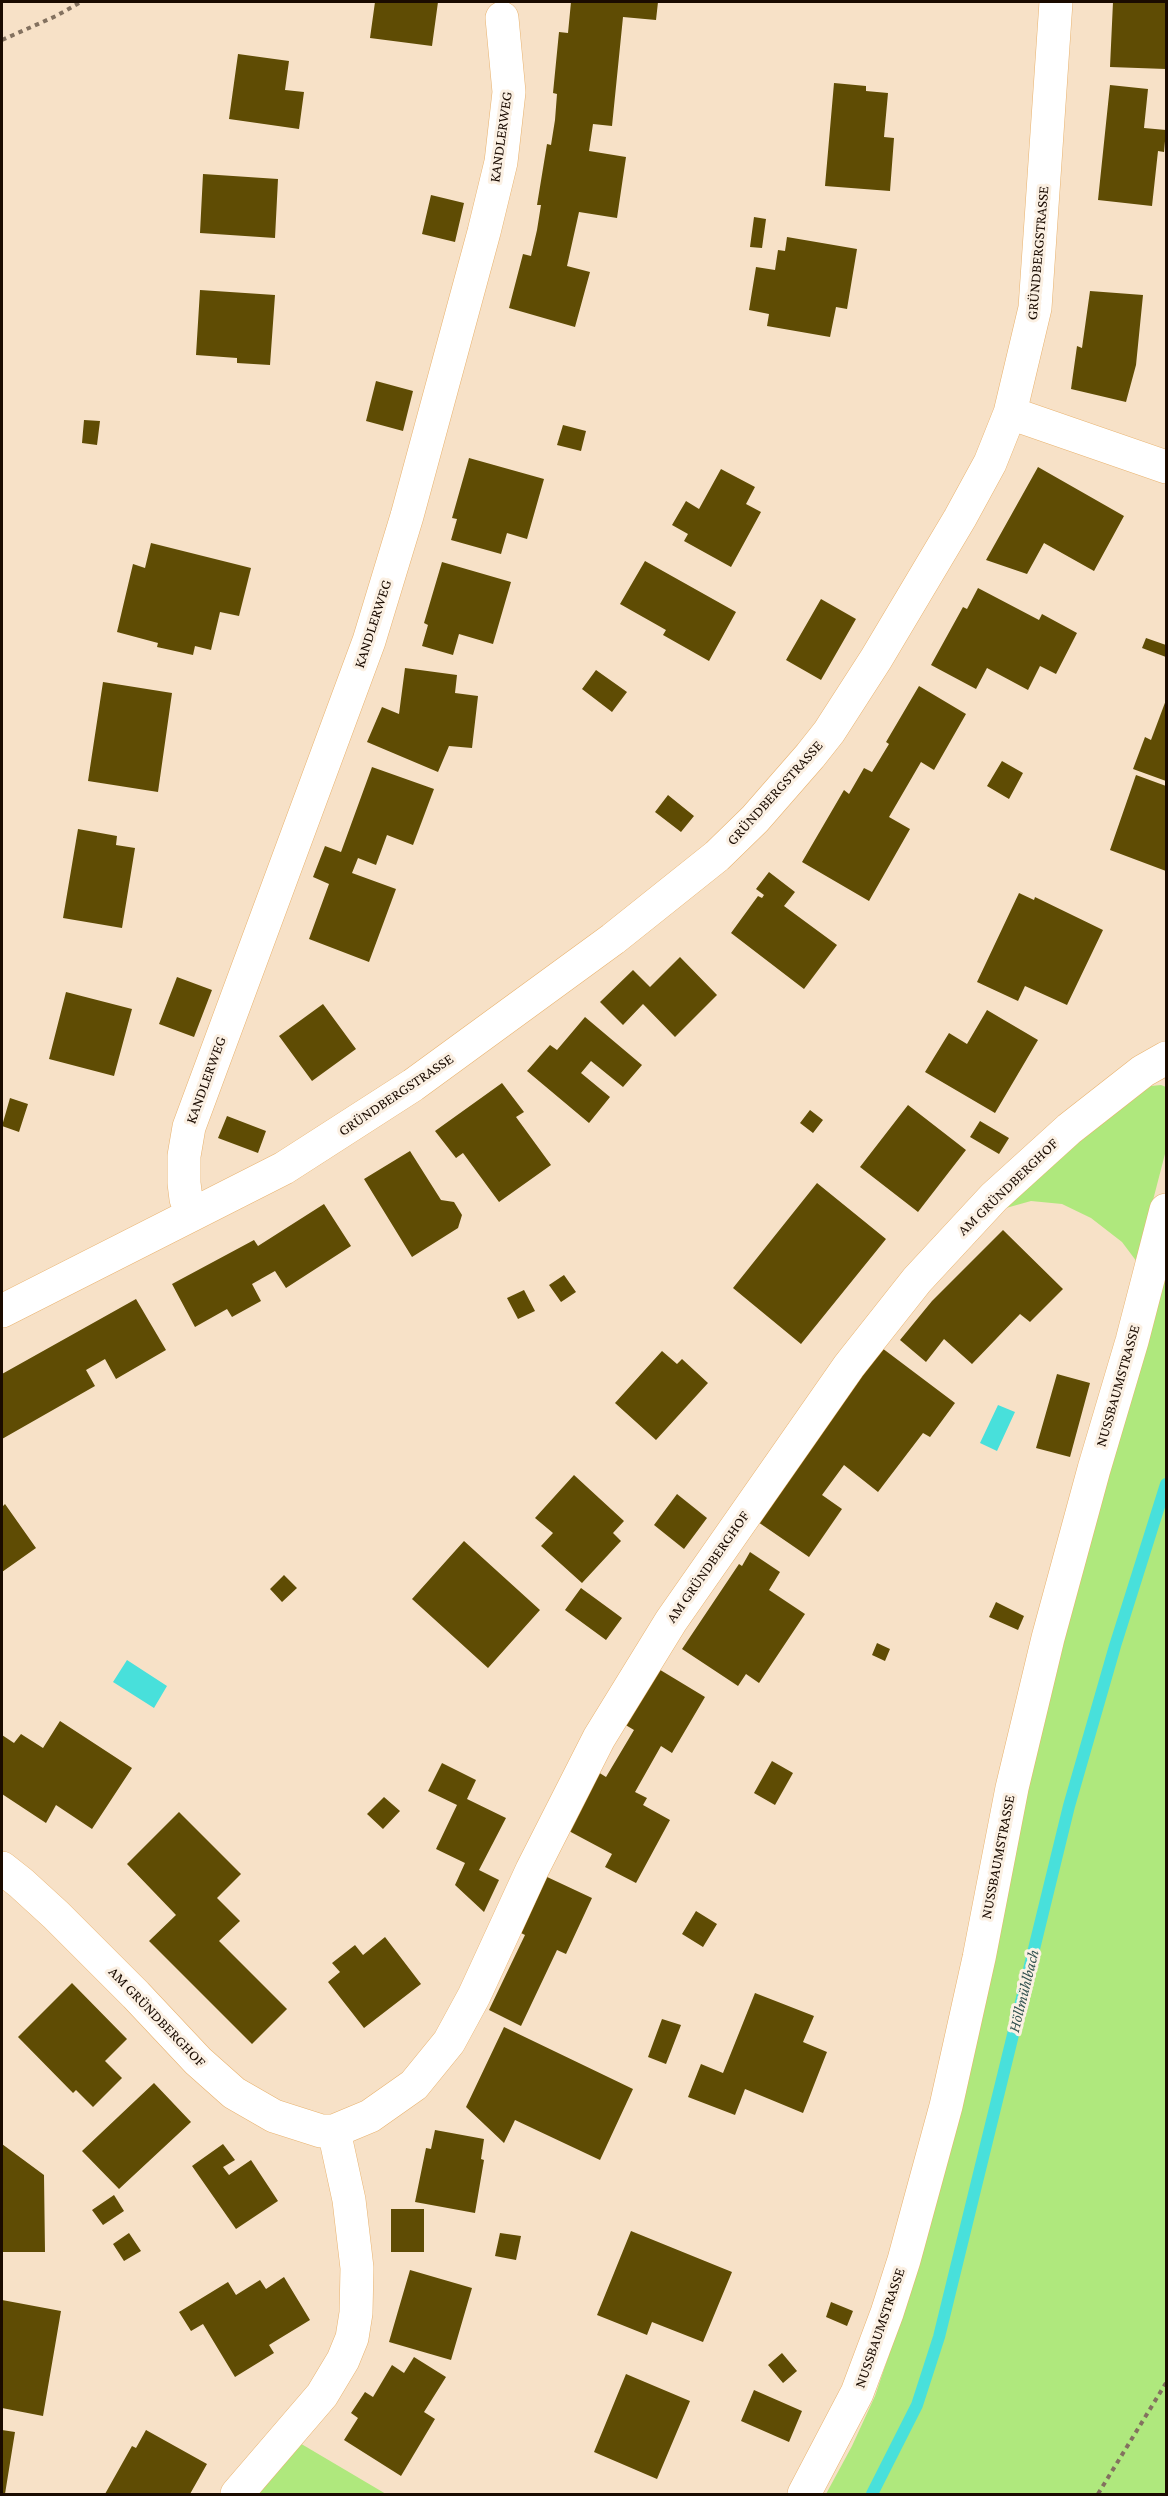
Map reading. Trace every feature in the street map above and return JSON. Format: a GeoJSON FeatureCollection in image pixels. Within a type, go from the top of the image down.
{"type":"FeatureCollection","features":[{"type":"Feature","properties":{"kind":"street","name":"GRÜNDBERGSTRASSE"},"geometry":{"type":"LineString","coordinates":[[2,1311],[293,1162],[413,1085],[613,939],[736,838],[804,764],[838,718],[960,518],[990,463],[1010,413],[1035,308],[1056,2]]}},
{"type":"Feature","properties":{"kind":"street","name":"KANDLERWEG"},"geometry":{"type":"LineString","coordinates":[[192,1213],[186,1199],[184,1183],[184,1156],[189,1127],[369,641],[407,516],[484,232],[501,162],[509,92],[502,18]]}},
{"type":"Feature","properties":{"kind":"street"},"geometry":{"type":"LineString","coordinates":[[1010,413],[1167,467]]}},
{"type":"Feature","properties":{"kind":"street","name":"AM GRÜNDBERGHOF"},"geometry":{"type":"LineString","coordinates":[[2,1868],[56,1915],[198,2061],[234,2093],[274,2116],[315,2129],[334,2131],[370,2116],[414,2085],[449,2042],[474,1996],[577,1778],[650,1653],[789,1450],[884,1322],[958,1234],[1029,1164],[1134,1078],[1167,1058]]}},
{"type":"Feature","properties":{"kind":"street","name":"NUSSBAUMSTRASSE"},"geometry":{"type":"LineString","coordinates":[[804,2494],[857,2393],[887,2313],[909,2241],[946,2106],[979,1958],[1012,1788],[1048,1638],[1167,1210]]}},
{"type":"Feature","properties":{"kind":"street"},"geometry":{"type":"LineString","coordinates":[[237,2494],[322,2395],[343,2360],[352,2338],[356,2313],[357,2268],[349,2200],[334,2131]]}},
{"type":"Feature","properties":{"kind":"path"},"geometry":{"type":"LineString","coordinates":[[2,40],[81,2]]}},
{"type":"Feature","properties":{"kind":"path"},"geometry":{"type":"LineString","coordinates":[[1098,2494],[1167,2383]]}},
{"type":"Feature","properties":{"kind":"green space"},"geometry":{"type":"Polygon","coordinates":[[[1151,1086],[1166,1087],[1166,1150],[1137,1262],[1122,1242],[1091,1218],[1062,1204],[1031,1201],[1006,1208],[1087,1135],[1138,1094],[1151,1086]]]}},
{"type":"Feature","properties":{"kind":"green space"},"geometry":{"type":"Polygon","coordinates":[[[1166,1262],[1166,2494],[826,2494],[875,2396],[898,2328],[1058,1647],[1166,1262]]]}},
{"type":"Feature","properties":{"kind":"green space"},"geometry":{"type":"Polygon","coordinates":[[[298,2442],[386,2494],[250,2494],[298,2442]]]}},
{"type":"Feature","properties":{"kind":"water"},"geometry":{"type":"Polygon","coordinates":[[[998,1405],[1015,1412],[997,1451],[980,1443],[998,1405]]]}},
{"type":"Feature","properties":{"kind":"water"},"geometry":{"type":"Polygon","coordinates":[[[127,1660],[167,1686],[154,1708],[113,1682],[127,1660]]]}},
{"type":"Feature","properties":{"kind":"building"},"geometry":{"type":"Polygon","coordinates":[[[375,2],[438,2],[432,46],[370,38],[375,2]]]}},
{"type":"Feature","properties":{"kind":"building"},"geometry":{"type":"Polygon","coordinates":[[[571,2],[658,2],[656,20],[623,17],[612,126],[593,124],[589,151],[626,157],[617,218],[579,212],[567,266],[590,272],[575,327],[509,308],[523,254],[531,256],[537,230],[541,205],[537,205],[547,144],[551,145],[555,120],[557,94],[553,93],[559,32],[568,33],[571,2]]]}},
{"type":"Feature","properties":{"kind":"building"},"geometry":{"type":"Polygon","coordinates":[[[1113,2],[1166,2],[1166,69],[1110,67],[1113,2]]]}},
{"type":"Feature","properties":{"kind":"building"},"geometry":{"type":"Polygon","coordinates":[[[238,54],[289,61],[285,90],[304,92],[299,129],[229,119],[238,54]]]}},
{"type":"Feature","properties":{"kind":"building"},"geometry":{"type":"Polygon","coordinates":[[[834,83],[866,86],[866,91],[888,93],[884,137],[894,138],[890,191],[825,186],[834,83]]]}},
{"type":"Feature","properties":{"kind":"building"},"geometry":{"type":"Polygon","coordinates":[[[1110,85],[1148,89],[1144,128],[1166,130],[1164,152],[1158,151],[1152,206],[1098,200],[1110,85]]]}},
{"type":"Feature","properties":{"kind":"building"},"geometry":{"type":"Polygon","coordinates":[[[203,174],[278,179],[275,238],[200,233],[203,174]]]}},
{"type":"Feature","properties":{"kind":"building"},"geometry":{"type":"Polygon","coordinates":[[[431,195],[464,203],[455,242],[422,234],[431,195]]]}},
{"type":"Feature","properties":{"kind":"building"},"geometry":{"type":"Polygon","coordinates":[[[754,217],[766,219],[762,248],[750,247],[754,217]]]}},
{"type":"Feature","properties":{"kind":"building"},"geometry":{"type":"Polygon","coordinates":[[[787,237],[857,249],[847,309],[836,307],[830,337],[767,326],[769,314],[749,310],[756,267],[775,270],[778,250],[785,251],[787,237]]]}},
{"type":"Feature","properties":{"kind":"building"},"geometry":{"type":"Polygon","coordinates":[[[200,290],[275,295],[270,365],[237,363],[237,358],[196,355],[200,290]]]}},
{"type":"Feature","properties":{"kind":"building"},"geometry":{"type":"Polygon","coordinates":[[[1090,291],[1143,295],[1136,365],[1126,402],[1071,389],[1077,346],[1082,348],[1090,291]]]}},
{"type":"Feature","properties":{"kind":"building"},"geometry":{"type":"Polygon","coordinates":[[[376,381],[413,391],[403,431],[366,421],[376,381]]]}},
{"type":"Feature","properties":{"kind":"building"},"geometry":{"type":"Polygon","coordinates":[[[84,420],[100,421],[97,445],[82,443],[84,420]]]}},
{"type":"Feature","properties":{"kind":"building"},"geometry":{"type":"Polygon","coordinates":[[[563,425],[586,431],[581,451],[557,445],[563,425]]]}},
{"type":"Feature","properties":{"kind":"building"},"geometry":{"type":"Polygon","coordinates":[[[469,458],[544,479],[527,539],[507,533],[501,554],[451,540],[457,519],[452,518],[469,458]]]}},
{"type":"Feature","properties":{"kind":"building"},"geometry":{"type":"Polygon","coordinates":[[[1038,467],[1124,516],[1094,571],[1044,543],[1027,574],[986,560],[1038,467]]]}},
{"type":"Feature","properties":{"kind":"building"},"geometry":{"type":"Polygon","coordinates":[[[721,469],[755,487],[746,504],[761,512],[731,567],[684,541],[688,534],[672,525],[686,501],[699,509],[721,469]]]}},
{"type":"Feature","properties":{"kind":"building"},"geometry":{"type":"Polygon","coordinates":[[[151,543],[251,568],[239,616],[220,612],[211,650],[195,646],[193,655],[157,647],[158,643],[117,632],[133,564],[145,568],[151,543]]]}},
{"type":"Feature","properties":{"kind":"building"},"geometry":{"type":"Polygon","coordinates":[[[645,561],[736,612],[709,661],[663,635],[666,630],[620,604],[645,561]]]}},
{"type":"Feature","properties":{"kind":"building"},"geometry":{"type":"Polygon","coordinates":[[[442,562],[511,582],[493,644],[459,634],[453,655],[422,646],[428,625],[424,623],[442,562]]]}},
{"type":"Feature","properties":{"kind":"building"},"geometry":{"type":"Polygon","coordinates":[[[978,588],[1039,620],[1042,614],[1077,633],[1056,674],[1040,666],[1028,690],[987,668],[976,689],[931,665],[963,607],[967,609],[978,588]]]}},
{"type":"Feature","properties":{"kind":"building"},"geometry":{"type":"Polygon","coordinates":[[[821,599],[856,619],[821,680],[786,660],[821,599]]]}},
{"type":"Feature","properties":{"kind":"building"},"geometry":{"type":"Polygon","coordinates":[[[1146,638],[1166,645],[1166,657],[1142,648],[1146,638]]]}},
{"type":"Feature","properties":{"kind":"building"},"geometry":{"type":"Polygon","coordinates":[[[405,668],[457,675],[455,693],[478,696],[472,748],[449,746],[438,772],[367,742],[382,707],[399,714],[405,668]]]}},
{"type":"Feature","properties":{"kind":"building"},"geometry":{"type":"Polygon","coordinates":[[[596,670],[627,692],[612,712],[582,689],[596,670]]]}},
{"type":"Feature","properties":{"kind":"building"},"geometry":{"type":"Polygon","coordinates":[[[103,682],[172,693],[158,792],[88,781],[103,682]]]}},
{"type":"Feature","properties":{"kind":"building"},"geometry":{"type":"Polygon","coordinates":[[[919,686],[966,714],[934,770],[921,762],[889,817],[910,829],[869,901],[802,862],[844,790],[849,794],[864,768],[872,772],[889,744],[886,742],[919,686]]]}},
{"type":"Feature","properties":{"kind":"building"},"geometry":{"type":"Polygon","coordinates":[[[1166,700],[1166,781],[1133,769],[1145,737],[1151,740],[1166,700]]]}},
{"type":"Feature","properties":{"kind":"building"},"geometry":{"type":"Polygon","coordinates":[[[1002,761],[1023,773],[1009,799],[987,786],[1002,761]]]}},
{"type":"Feature","properties":{"kind":"building"},"geometry":{"type":"Polygon","coordinates":[[[372,767],[434,789],[413,845],[387,835],[376,865],[358,858],[352,873],[396,889],[369,962],[309,939],[329,884],[313,877],[325,846],[341,852],[372,767]]]}},
{"type":"Feature","properties":{"kind":"building"},"geometry":{"type":"Polygon","coordinates":[[[1136,775],[1166,786],[1166,871],[1110,850],[1136,775]]]}},
{"type":"Feature","properties":{"kind":"building"},"geometry":{"type":"Polygon","coordinates":[[[668,795],[694,816],[681,832],[655,812],[668,795]]]}},
{"type":"Feature","properties":{"kind":"building"},"geometry":{"type":"Polygon","coordinates":[[[78,829],[117,836],[116,845],[135,848],[122,928],[63,918],[78,829]]]}},
{"type":"Feature","properties":{"kind":"building"},"geometry":{"type":"Polygon","coordinates":[[[769,872],[795,892],[784,906],[837,945],[804,989],[731,933],[758,896],[762,898],[764,895],[756,889],[769,872]]]}},
{"type":"Feature","properties":{"kind":"building"},"geometry":{"type":"Polygon","coordinates":[[[1019,893],[1034,900],[1035,897],[1103,930],[1067,1005],[1025,986],[1018,1001],[977,982],[1019,893]]]}},
{"type":"Feature","properties":{"kind":"building"},"geometry":{"type":"Polygon","coordinates":[[[680,957],[717,995],[675,1037],[643,1004],[623,1025],[600,1002],[633,970],[650,987],[680,957]]]}},
{"type":"Feature","properties":{"kind":"building"},"geometry":{"type":"Polygon","coordinates":[[[177,977],[212,990],[194,1037],[159,1024],[177,977]]]}},
{"type":"Feature","properties":{"kind":"building"},"geometry":{"type":"Polygon","coordinates":[[[66,992],[132,1009],[114,1076],[49,1059],[66,992]]]}},
{"type":"Feature","properties":{"kind":"building"},"geometry":{"type":"Polygon","coordinates":[[[323,1004],[356,1049],[312,1081],[279,1036],[323,1004]]]}},
{"type":"Feature","properties":{"kind":"building"},"geometry":{"type":"Polygon","coordinates":[[[987,1010],[1038,1040],[995,1113],[925,1072],[949,1033],[967,1044],[987,1010]]]}},
{"type":"Feature","properties":{"kind":"building"},"geometry":{"type":"Polygon","coordinates":[[[585,1017],[642,1065],[623,1087],[591,1061],[581,1073],[610,1097],[589,1123],[527,1071],[550,1045],[557,1050],[585,1017]]]}},
{"type":"Feature","properties":{"kind":"building"},"geometry":{"type":"Polygon","coordinates":[[[502,1083],[524,1112],[516,1117],[551,1165],[499,1202],[463,1153],[456,1158],[435,1131],[502,1083]]]}},
{"type":"Feature","properties":{"kind":"building"},"geometry":{"type":"Polygon","coordinates":[[[10,1098],[28,1104],[19,1132],[2,1126],[10,1098]]]}},
{"type":"Feature","properties":{"kind":"building"},"geometry":{"type":"Polygon","coordinates":[[[908,1105],[966,1150],[918,1212],[860,1167],[908,1105]]]}},
{"type":"Feature","properties":{"kind":"building"},"geometry":{"type":"Polygon","coordinates":[[[810,1110],[823,1120],[813,1133],[800,1123],[810,1110]]]}},
{"type":"Feature","properties":{"kind":"building"},"geometry":{"type":"Polygon","coordinates":[[[227,1116],[266,1131],[258,1153],[218,1138],[227,1116]]]}},
{"type":"Feature","properties":{"kind":"building"},"geometry":{"type":"Polygon","coordinates":[[[980,1121],[1009,1138],[999,1154],[970,1137],[980,1121]]]}},
{"type":"Feature","properties":{"kind":"building"},"geometry":{"type":"Polygon","coordinates":[[[410,1151],[441,1200],[454,1202],[462,1215],[458,1228],[412,1257],[364,1179],[410,1151]]]}},
{"type":"Feature","properties":{"kind":"building"},"geometry":{"type":"Polygon","coordinates":[[[817,1183],[886,1239],[801,1344],[733,1288],[817,1183]]]}},
{"type":"Feature","properties":{"kind":"building"},"geometry":{"type":"Polygon","coordinates":[[[324,1204],[351,1246],[286,1288],[275,1271],[252,1284],[261,1301],[232,1317],[227,1309],[195,1327],[172,1284],[254,1240],[258,1246],[324,1204]]]}},
{"type":"Feature","properties":{"kind":"building"},"geometry":{"type":"Polygon","coordinates":[[[1003,1230],[1063,1289],[1030,1322],[1020,1314],[972,1364],[944,1339],[926,1362],[900,1340],[932,1301],[1003,1230]]]}},
{"type":"Feature","properties":{"kind":"building"},"geometry":{"type":"Polygon","coordinates":[[[564,1275],[576,1292],[561,1302],[549,1285],[564,1275]]]}},
{"type":"Feature","properties":{"kind":"building"},"geometry":{"type":"Polygon","coordinates":[[[524,1290],[535,1311],[518,1319],[507,1298],[524,1290]]]}},
{"type":"Feature","properties":{"kind":"building"},"geometry":{"type":"Polygon","coordinates":[[[136,1299],[166,1350],[116,1379],[105,1359],[86,1370],[95,1386],[2,1439],[2,1374],[136,1299]]]}},
{"type":"Feature","properties":{"kind":"building"},"geometry":{"type":"Polygon","coordinates":[[[882,1348],[955,1403],[930,1437],[923,1433],[878,1492],[844,1465],[822,1495],[842,1509],[809,1557],[758,1522],[882,1348]]]}},
{"type":"Feature","properties":{"kind":"building"},"geometry":{"type":"Polygon","coordinates":[[[662,1351],[677,1364],[682,1359],[708,1383],[656,1440],[615,1403],[662,1351]]]}},
{"type":"Feature","properties":{"kind":"building"},"geometry":{"type":"Polygon","coordinates":[[[1057,1374],[1090,1383],[1070,1457],[1036,1448],[1057,1374]]]}},
{"type":"Feature","properties":{"kind":"building"},"geometry":{"type":"Polygon","coordinates":[[[574,1475],[624,1521],[613,1533],[621,1541],[582,1583],[541,1546],[553,1533],[535,1518],[574,1475]]]}},
{"type":"Feature","properties":{"kind":"building"},"geometry":{"type":"Polygon","coordinates":[[[677,1494],[707,1518],[684,1549],[654,1525],[677,1494]]]}},
{"type":"Feature","properties":{"kind":"building"},"geometry":{"type":"Polygon","coordinates":[[[5,1504],[36,1548],[2,1572],[2,1507],[5,1504]]]}},
{"type":"Feature","properties":{"kind":"building"},"geometry":{"type":"Polygon","coordinates":[[[464,1541],[540,1610],[488,1668],[412,1599],[464,1541]]]}},
{"type":"Feature","properties":{"kind":"building"},"geometry":{"type":"Polygon","coordinates":[[[750,1552],[780,1572],[769,1590],[805,1614],[759,1683],[746,1674],[738,1686],[682,1649],[739,1564],[742,1566],[750,1552]]]}},
{"type":"Feature","properties":{"kind":"building"},"geometry":{"type":"Polygon","coordinates":[[[284,1575],[297,1588],[282,1602],[270,1589],[284,1575]]]}},
{"type":"Feature","properties":{"kind":"building"},"geometry":{"type":"Polygon","coordinates":[[[581,1588],[622,1618],[606,1640],[565,1610],[581,1588]]]}},
{"type":"Feature","properties":{"kind":"building"},"geometry":{"type":"Polygon","coordinates":[[[996,1602],[1024,1616],[1018,1630],[989,1617],[996,1602]]]}},
{"type":"Feature","properties":{"kind":"building"},"geometry":{"type":"Polygon","coordinates":[[[877,1643],[890,1649],[885,1661],[872,1655],[877,1643]]]}},
{"type":"Feature","properties":{"kind":"building"},"geometry":{"type":"Polygon","coordinates":[[[657,1668],[705,1697],[672,1753],[661,1746],[635,1792],[647,1798],[643,1805],[670,1820],[636,1883],[605,1867],[612,1854],[567,1830],[598,1772],[606,1777],[634,1730],[624,1724],[657,1668]]]}},
{"type":"Feature","properties":{"kind":"building"},"geometry":{"type":"Polygon","coordinates":[[[60,1721],[132,1768],[92,1829],[56,1805],[46,1823],[2,1794],[2,1735],[14,1743],[21,1734],[43,1748],[60,1721]]]}},
{"type":"Feature","properties":{"kind":"building"},"geometry":{"type":"Polygon","coordinates":[[[772,1761],[793,1773],[775,1805],[754,1793],[772,1761]]]}},
{"type":"Feature","properties":{"kind":"building"},"geometry":{"type":"Polygon","coordinates":[[[442,1763],[476,1780],[467,1799],[506,1818],[479,1870],[499,1880],[484,1912],[455,1885],[465,1863],[436,1849],[457,1805],[428,1791],[442,1763]]]}},
{"type":"Feature","properties":{"kind":"building"},"geometry":{"type":"Polygon","coordinates":[[[384,1797],[400,1811],[383,1829],[367,1814],[384,1797]]]}},
{"type":"Feature","properties":{"kind":"building"},"geometry":{"type":"Polygon","coordinates":[[[179,1812],[241,1874],[217,1898],[240,1921],[219,1941],[287,2009],[252,2044],[149,1941],[176,1915],[127,1864],[179,1812]]]}},
{"type":"Feature","properties":{"kind":"building"},"geometry":{"type":"Polygon","coordinates":[[[545,1876],[592,1898],[566,1954],[557,1950],[521,2026],[489,2010],[525,1935],[519,1932],[545,1876]]]}},
{"type":"Feature","properties":{"kind":"building"},"geometry":{"type":"Polygon","coordinates":[[[696,1911],[717,1924],[703,1947],[682,1934],[696,1911]]]}},
{"type":"Feature","properties":{"kind":"building"},"geometry":{"type":"Polygon","coordinates":[[[385,1937],[421,1984],[364,2028],[328,1982],[340,1972],[332,1963],[355,1945],[363,1955],[385,1937]]]}},
{"type":"Feature","properties":{"kind":"building"},"geometry":{"type":"Polygon","coordinates":[[[72,1983],[127,2039],[105,2061],[122,2078],[93,2107],[76,2090],[73,2093],[18,2037],[72,1983]]]}},
{"type":"Feature","properties":{"kind":"building"},"geometry":{"type":"Polygon","coordinates":[[[755,1993],[814,2016],[803,2042],[827,2052],[803,2113],[745,2089],[735,2115],[688,2097],[701,2064],[723,2073],[755,1993]]]}},
{"type":"Feature","properties":{"kind":"building"},"geometry":{"type":"Polygon","coordinates":[[[662,2019],[681,2025],[666,2064],[648,2057],[662,2019]]]}},
{"type":"Feature","properties":{"kind":"building"},"geometry":{"type":"Polygon","coordinates":[[[504,2027],[633,2089],[600,2160],[515,2120],[504,2143],[466,2107],[504,2027]]]}},
{"type":"Feature","properties":{"kind":"building"},"geometry":{"type":"Polygon","coordinates":[[[154,2083],[191,2122],[119,2189],[82,2151],[154,2083]]]}},
{"type":"Feature","properties":{"kind":"building"},"geometry":{"type":"Polygon","coordinates":[[[435,2130],[484,2139],[481,2159],[484,2160],[475,2213],[415,2202],[426,2148],[431,2149],[435,2130]]]}},
{"type":"Feature","properties":{"kind":"building"},"geometry":{"type":"Polygon","coordinates":[[[2,2144],[44,2175],[45,2252],[2,2252],[2,2144]]]}},
{"type":"Feature","properties":{"kind":"building"},"geometry":{"type":"Polygon","coordinates":[[[223,2144],[235,2160],[223,2167],[229,2175],[251,2160],[278,2201],[236,2229],[192,2166],[223,2144]]]}},
{"type":"Feature","properties":{"kind":"building"},"geometry":{"type":"Polygon","coordinates":[[[114,2195],[124,2211],[103,2225],[92,2210],[114,2195]]]}},
{"type":"Feature","properties":{"kind":"building"},"geometry":{"type":"Polygon","coordinates":[[[391,2209],[424,2209],[424,2252],[391,2252],[391,2209]]]}},
{"type":"Feature","properties":{"kind":"building"},"geometry":{"type":"Polygon","coordinates":[[[631,2231],[732,2272],[703,2342],[652,2322],[647,2335],[597,2315],[631,2231]]]}},
{"type":"Feature","properties":{"kind":"building"},"geometry":{"type":"Polygon","coordinates":[[[129,2233],[141,2251],[124,2261],[113,2244],[129,2233]]]}},
{"type":"Feature","properties":{"kind":"building"},"geometry":{"type":"Polygon","coordinates":[[[500,2233],[521,2236],[516,2260],[495,2256],[500,2233]]]}},
{"type":"Feature","properties":{"kind":"building"},"geometry":{"type":"Polygon","coordinates":[[[410,2270],[472,2288],[451,2360],[389,2342],[410,2270]]]}},
{"type":"Feature","properties":{"kind":"building"},"geometry":{"type":"Polygon","coordinates":[[[284,2277],[310,2320],[269,2345],[274,2353],[235,2377],[203,2324],[191,2331],[179,2312],[228,2282],[236,2295],[260,2280],[266,2289],[284,2277]]]}},
{"type":"Feature","properties":{"kind":"building"},"geometry":{"type":"Polygon","coordinates":[[[2,2300],[61,2311],[43,2416],[2,2408],[2,2300]]]}},
{"type":"Feature","properties":{"kind":"building"},"geometry":{"type":"Polygon","coordinates":[[[831,2302],[853,2311],[847,2326],[826,2317],[831,2302]]]}},
{"type":"Feature","properties":{"kind":"building"},"geometry":{"type":"Polygon","coordinates":[[[782,2353],[797,2371],[783,2383],[768,2365],[782,2353]]]}},
{"type":"Feature","properties":{"kind":"building"},"geometry":{"type":"Polygon","coordinates":[[[414,2357],[446,2377],[424,2412],[435,2419],[401,2476],[344,2440],[358,2418],[351,2413],[365,2392],[373,2397],[392,2365],[404,2373],[414,2357]]]}},
{"type":"Feature","properties":{"kind":"building"},"geometry":{"type":"Polygon","coordinates":[[[626,2374],[690,2401],[657,2479],[594,2452],[626,2374]]]}},
{"type":"Feature","properties":{"kind":"building"},"geometry":{"type":"Polygon","coordinates":[[[754,2390],[802,2411],[789,2442],[741,2421],[754,2390]]]}},
{"type":"Feature","properties":{"kind":"building"},"geometry":{"type":"Polygon","coordinates":[[[2,2430],[15,2432],[5,2494],[2,2494],[2,2430]]]}},
{"type":"Feature","properties":{"kind":"building"},"geometry":{"type":"Polygon","coordinates":[[[146,2430],[207,2464],[190,2494],[105,2494],[132,2446],[136,2448],[146,2430]]]}},
{"type":"Feature","properties":{"kind":"waterway","name":"Höllmühlbach"},"geometry":{"type":"LineString","coordinates":[[872,2494],[917,2405],[939,2337],[1069,1806],[1115,1646],[1166,1484]]}}]}
